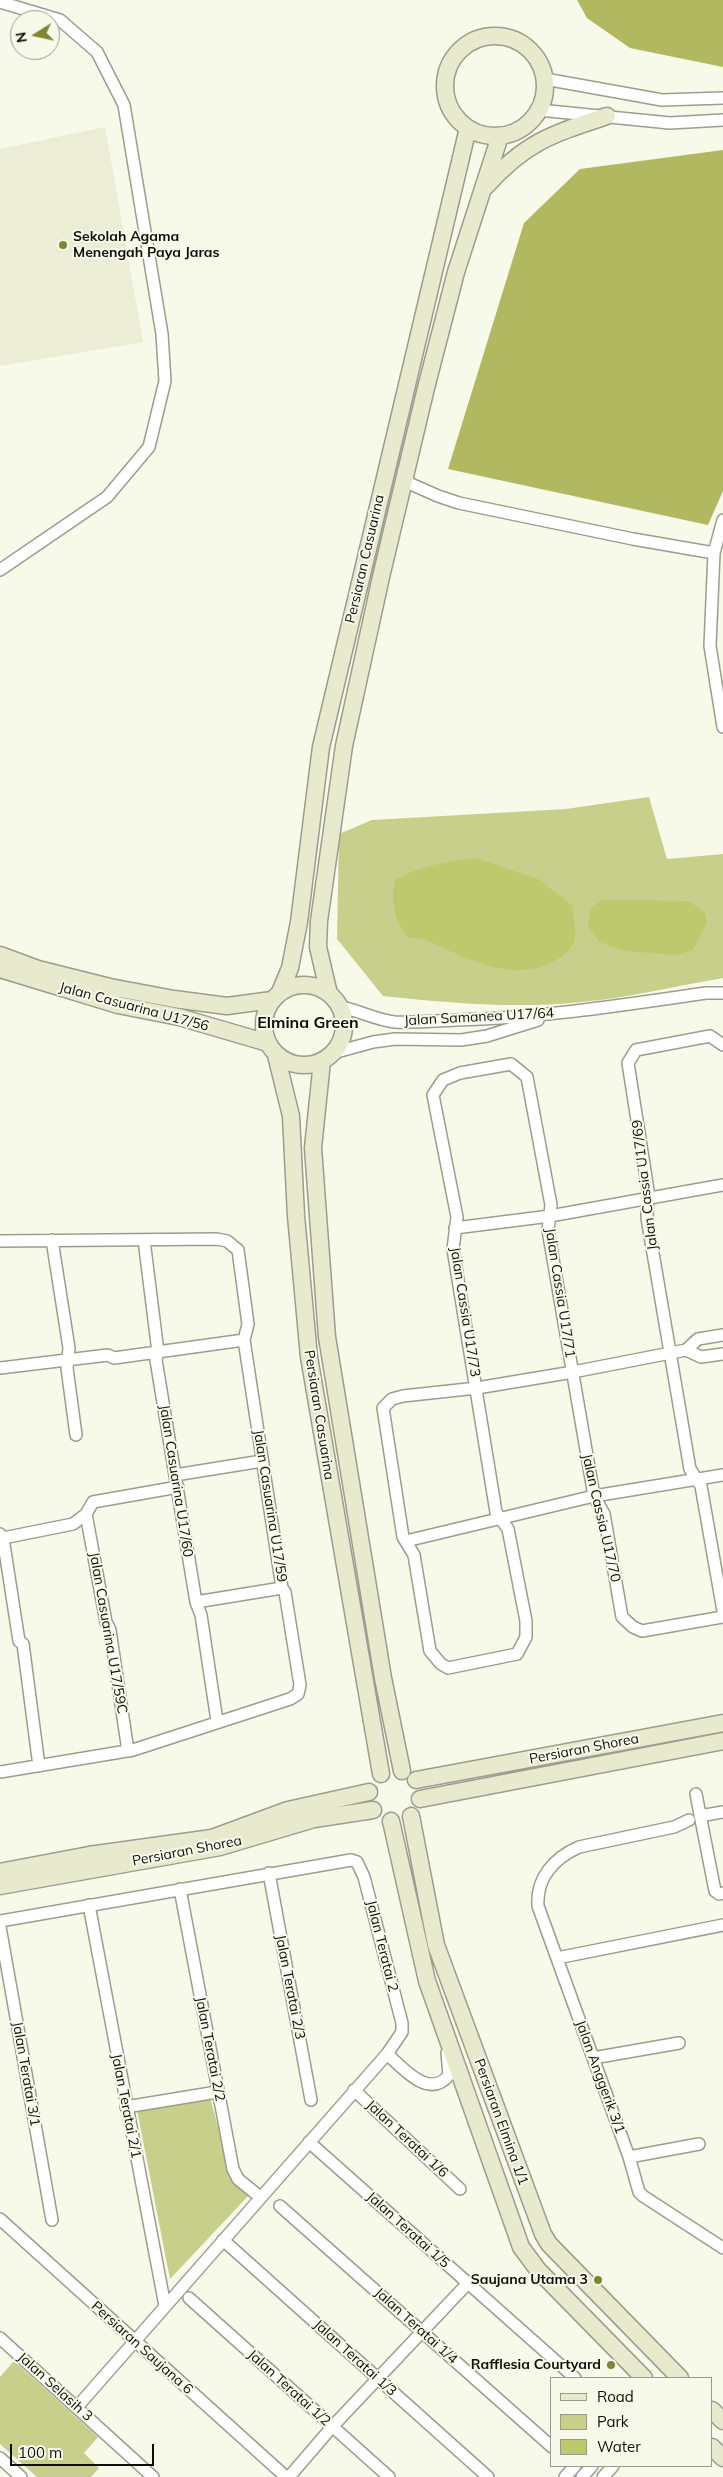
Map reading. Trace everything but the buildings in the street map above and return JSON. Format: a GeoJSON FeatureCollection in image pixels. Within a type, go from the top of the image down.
{"type":"FeatureCollection","features":[{"type":"Feature","properties":{"kind":"street"},"geometry":{"type":"LineString","coordinates":[[0,2],[60,20],[97,52],[124,105],[162,334],[165,381],[149,447],[107,497],[0,570]]}},
{"type":"Feature","properties":{"kind":"street"},"geometry":{"type":"LineString","coordinates":[[494,36],[508,38],[521,44],[537,59],[545,80],[545,96],[539,110],[530,123],[516,132],[500,136],[484,135],[468,128],[455,116],[448,101],[446,83],[450,66],[457,54],[467,45],[480,38],[494,36]]}},
{"type":"Feature","properties":{"kind":"street"},"geometry":{"type":"LineString","coordinates":[[545,80],[662,100],[723,98]]}},
{"type":"Feature","properties":{"kind":"street"},"geometry":{"type":"LineString","coordinates":[[539,110],[670,123],[723,120]]}},
{"type":"Feature","properties":{"kind":"street"},"geometry":{"type":"LineString","coordinates":[[481,191],[507,164],[532,146],[556,133],[608,116]]}},
{"type":"Feature","properties":{"kind":"street","name":"Persiaran Casuarina"},"geometry":{"type":"LineString","coordinates":[[276,996],[290,968],[299,922],[320,747],[468,128]]}},
{"type":"Feature","properties":{"kind":"street","name":"Persiaran Casuarina"},"geometry":{"type":"LineString","coordinates":[[329,994],[318,947],[319,921],[344,746],[404,481],[456,272],[500,136]]}},
{"type":"Feature","properties":{"kind":"street"},"geometry":{"type":"LineString","coordinates":[[404,481],[459,503],[633,539],[714,553]]}},
{"type":"Feature","properties":{"kind":"street"},"geometry":{"type":"LineString","coordinates":[[723,520],[714,553],[710,646],[723,727]]}},
{"type":"Feature","properties":{"kind":"street","name":"Jalan Casuarina U17/56"},"geometry":{"type":"LineString","coordinates":[[0,955],[56,974],[174,1000],[227,1006],[276,996]]}},
{"type":"Feature","properties":{"kind":"street","name":"Jalan Casuarina U17/56"},"geometry":{"type":"LineString","coordinates":[[0,969],[118,1005],[179,1017],[272,1049]]}},
{"type":"Feature","properties":{"kind":"street"},"geometry":{"type":"LineString","coordinates":[[310,985],[329,994],[340,1007],[343,1031],[327,1057],[310,1065],[298,1065],[272,1049],[264,1021],[276,996],[289,987],[310,985]]}},
{"type":"Feature","properties":{"kind":"street","name":"Jalan Samanea U17/64"},"geometry":{"type":"LineString","coordinates":[[706,993],[723,985]]}},
{"type":"Feature","properties":{"kind":"street","name":"Jalan Samanea U17/64"},"geometry":{"type":"LineString","coordinates":[[340,1007],[356,1010],[374,1018],[395,1022],[483,1020],[562,1013],[706,993],[723,993]]}},
{"type":"Feature","properties":{"kind":"street","name":"Jalan Samanea U17/64"},"geometry":{"type":"LineString","coordinates":[[327,1057],[373,1042],[395,1038],[461,1040],[487,1036],[562,1013]]}},
{"type":"Feature","properties":{"kind":"street","name":"Jalan Cassia U17/69"},"geometry":{"type":"LineString","coordinates":[[723,1045],[710,1036],[657,1045],[636,1050],[628,1063],[648,1198],[646,1218],[690,1470],[700,1486],[723,1611]]}},
{"type":"Feature","properties":{"kind":"street","name":"Persiaran Casuarina"},"geometry":{"type":"LineString","coordinates":[[272,1049],[291,1116],[296,1216],[309,1357],[381,1774]]}},
{"type":"Feature","properties":{"kind":"street","name":"Persiaran Casuarina"},"geometry":{"type":"LineString","coordinates":[[327,1057],[314,1148],[327,1337],[383,1678],[402,1771]]}},
{"type":"Feature","properties":{"kind":"street","name":"Jalan Cassia U17/71"},"geometry":{"type":"LineString","coordinates":[[460,1072],[511,1064],[527,1077],[551,1205],[548,1230],[573,1372]]}},
{"type":"Feature","properties":{"kind":"street","name":"Jalan Cassia U17/73"},"geometry":{"type":"LineString","coordinates":[[406,1541],[414,1555],[430,1651],[441,1664],[448,1668],[517,1654],[526,1637],[526,1621],[508,1529],[496,1512],[453,1248],[457,1217],[433,1095],[443,1080],[460,1072]]}},
{"type":"Feature","properties":{"kind":"street"},"geometry":{"type":"LineString","coordinates":[[456,1228],[550,1216],[723,1185]]}},
{"type":"Feature","properties":{"kind":"street","name":"Jalan Casuarina U17/59"},"geometry":{"type":"LineString","coordinates":[[0,1241],[217,1239],[228,1241],[234,1246],[240,1256],[248,1324],[244,1340],[282,1588],[285,1592],[300,1685],[298,1694],[290,1699],[128,1751],[0,1772]]}},
{"type":"Feature","properties":{"kind":"street"},"geometry":{"type":"LineString","coordinates":[[52,1240],[69,1348],[68,1361],[76,1435]]}},
{"type":"Feature","properties":{"kind":"street","name":"Jalan Casuarina U17/60"},"geometry":{"type":"LineString","coordinates":[[144,1240],[158,1352],[156,1360],[196,1602],[201,1615],[217,1721]]}},
{"type":"Feature","properties":{"kind":"street"},"geometry":{"type":"LineString","coordinates":[[723,1335],[698,1340],[686,1350],[573,1372],[477,1388],[403,1396],[392,1399],[383,1408],[403,1537],[406,1541],[594,1496],[723,1475]]}},
{"type":"Feature","properties":{"kind":"street"},"geometry":{"type":"LineString","coordinates":[[0,1368],[108,1355],[114,1358],[244,1340]]}},
{"type":"Feature","properties":{"kind":"street"},"geometry":{"type":"LineString","coordinates":[[686,1350],[700,1357],[723,1354]]}},
{"type":"Feature","properties":{"kind":"street","name":"Jalan Cassia U17/70"},"geometry":{"type":"LineString","coordinates":[[573,1372],[594,1496],[604,1514],[622,1617],[633,1627],[642,1631],[723,1617]]}},
{"type":"Feature","properties":{"kind":"street"},"geometry":{"type":"LineString","coordinates":[[176,1475],[262,1461]]}},
{"type":"Feature","properties":{"kind":"street"},"geometry":{"type":"LineString","coordinates":[[39,1766],[23,1644],[19,1641],[1,1536],[73,1524],[86,1514],[93,1502],[178,1488]]}},
{"type":"Feature","properties":{"kind":"street","name":"Jalan Casuarina U17/59C"},"geometry":{"type":"LineString","coordinates":[[86,1514],[106,1622],[110,1630],[128,1751]]}},
{"type":"Feature","properties":{"kind":"street"},"geometry":{"type":"LineString","coordinates":[[196,1602],[282,1588]]}},
{"type":"Feature","properties":{"kind":"street","name":"Persiaran Shorea"},"geometry":{"type":"LineString","coordinates":[[416,1780],[723,1723]]}},
{"type":"Feature","properties":{"kind":"street","name":"Persiaran Shorea"},"geometry":{"type":"LineString","coordinates":[[420,1800],[723,1741]]}},
{"type":"Feature","properties":{"kind":"street"},"geometry":{"type":"LineString","coordinates":[[395,1770],[402,1771],[416,1780],[420,1800],[411,1816],[402,1821],[391,1822],[381,1818],[373,1810],[369,1792],[375,1779],[381,1774],[395,1770]]}},
{"type":"Feature","properties":{"kind":"street","name":"Persiaran Shorea"},"geometry":{"type":"LineString","coordinates":[[0,1872],[89,1855],[212,1838],[288,1810],[369,1792]]}},
{"type":"Feature","properties":{"kind":"street"},"geometry":{"type":"LineString","coordinates":[[696,1794],[695,1818],[715,1891],[719,1894],[723,1893]]}},
{"type":"Feature","properties":{"kind":"street","name":"Persiaran Shorea"},"geometry":{"type":"LineString","coordinates":[[0,1886],[220,1847],[314,1819],[373,1810]]}},
{"type":"Feature","properties":{"kind":"street"},"geometry":{"type":"LineString","coordinates":[[695,1818],[723,1812]]}},
{"type":"Feature","properties":{"kind":"street","name":"Persiaran Elmina 1/1"},"geometry":{"type":"LineString","coordinates":[[411,1816],[436,1945],[543,2234],[549,2244],[675,2376]]}},
{"type":"Feature","properties":{"kind":"street","name":"Jalan Anggerik 3/1"},"geometry":{"type":"LineString","coordinates":[[695,1818],[674,1827],[579,1847],[568,1852],[548,1868],[538,1898],[538,1906],[629,2156],[639,2192],[723,2248]]}},
{"type":"Feature","properties":{"kind":"street","name":"Persiaran Elmina 1/1"},"geometry":{"type":"LineString","coordinates":[[391,1822],[426,1981],[521,2247],[538,2270],[643,2377]]}},
{"type":"Feature","properties":{"kind":"street","name":"Jalan Teratai 2"},"geometry":{"type":"LineString","coordinates":[[269,1874],[343,1860],[357,1862],[364,1877],[402,2023],[402,2032],[387,2054]]}},
{"type":"Feature","properties":{"kind":"street"},"geometry":{"type":"LineString","coordinates":[[0,1921],[269,1874]]}},
{"type":"Feature","properties":{"kind":"street","name":"Jalan Teratai 2/3"},"geometry":{"type":"LineString","coordinates":[[269,1874],[311,2100]]}},
{"type":"Feature","properties":{"kind":"street","name":"Jalan Teratai 2/2"},"geometry":{"type":"LineString","coordinates":[[180,1889],[233,2169],[238,2180],[260,2197]]}},
{"type":"Feature","properties":{"kind":"street","name":"Jalan Teratai 2/1"},"geometry":{"type":"LineString","coordinates":[[88,1905],[165,2306]]}},
{"type":"Feature","properties":{"kind":"street"},"geometry":{"type":"LineString","coordinates":[[557,1958],[723,1925]]}},
{"type":"Feature","properties":{"kind":"street","name":"Jalan Teratai 3/1"},"geometry":{"type":"LineString","coordinates":[[0,1927],[52,2220]]}},
{"type":"Feature","properties":{"kind":"street"},"geometry":{"type":"LineString","coordinates":[[77,2407],[387,2054],[414,2077],[428,2085],[437,2085],[449,2074],[447,2050],[426,1981]]}},
{"type":"Feature","properties":{"kind":"street"},"geometry":{"type":"LineString","coordinates":[[593,2058],[679,2043]]}},
{"type":"Feature","properties":{"kind":"street","name":"Jalan Teratai 1/6"},"geometry":{"type":"LineString","coordinates":[[354,2090],[460,2188]]}},
{"type":"Feature","properties":{"kind":"street"},"geometry":{"type":"LineString","coordinates":[[126,2107],[217,2092]]}},
{"type":"Feature","properties":{"kind":"street","name":"Jalan Teratai 1/5"},"geometry":{"type":"LineString","coordinates":[[309,2142],[574,2377]]}},
{"type":"Feature","properties":{"kind":"street"},"geometry":{"type":"LineString","coordinates":[[629,2156],[700,2144]]}},
{"type":"Feature","properties":{"kind":"street","name":"Jalan Teratai 1/4"},"geometry":{"type":"LineString","coordinates":[[280,2206],[550,2445]]}},
{"type":"Feature","properties":{"kind":"street","name":"Persiaran Saujana 6"},"geometry":{"type":"LineString","coordinates":[[0,2219],[287,2477]]}},
{"type":"Feature","properties":{"kind":"street","name":"Jalan Teratai 1/3"},"geometry":{"type":"LineString","coordinates":[[223,2240],[488,2477]]}},
{"type":"Feature","properties":{"kind":"street"},"geometry":{"type":"LineString","coordinates":[[287,2477],[468,2283]]}},
{"type":"Feature","properties":{"kind":"street","name":"Jalan Teratai 1/2"},"geometry":{"type":"LineString","coordinates":[[189,2298],[389,2477]]}},
{"type":"Feature","properties":{"kind":"street","name":"Jalan Selasih 3"},"geometry":{"type":"LineString","coordinates":[[0,2338],[153,2477]]}},
{"type":"Feature","properties":{"kind":"street"},"geometry":{"type":"LineString","coordinates":[[713,2411],[723,2421]]}},
{"type":"Feature","properties":{"kind":"street"},"geometry":{"type":"LineString","coordinates":[[713,2449],[723,2458]]}},
{"type":"Feature","properties":{"kind":"street"},"geometry":{"type":"LineString","coordinates":[[0,2458],[22,2477]]}},
{"type":"Feature","properties":{"kind":"street"},"geometry":{"type":"LineString","coordinates":[[565,2477],[573,2467]]}},
{"type":"Feature","properties":{"kind":"street"},"geometry":{"type":"LineString","coordinates":[[582,2477],[591,2467]]}},
{"type":"Feature","properties":{"kind":"street"},"geometry":{"type":"LineString","coordinates":[[603,2477],[612,2467]]}},
{"type":"Feature","properties":{"kind":"shaded area"},"geometry":{"type":"Polygon","coordinates":[[[577,0],[723,0],[723,67],[630,48],[587,18],[577,0]]]}},
{"type":"Feature","properties":{"kind":"shaded area","name":"Sekolah Agama Menengah Paya Jaras"},"geometry":{"type":"Polygon","coordinates":[[[105,127],[143,342],[0,366],[0,149],[105,127]]]}},
{"type":"Feature","properties":{"kind":"shaded area"},"geometry":{"type":"Polygon","coordinates":[[[723,150],[723,491],[708,525],[448,469],[524,223],[580,169],[723,150]]]}},
{"type":"Feature","properties":{"kind":"green space"},"geometry":{"type":"Polygon","coordinates":[[[649,797],[667,859],[723,854],[723,978],[616,998],[556,1004],[506,1005],[407,999],[383,996],[337,939],[339,834],[372,820],[566,809],[649,797]]]}},
{"type":"Feature","properties":{"kind":"green space"},"geometry":{"type":"Polygon","coordinates":[[[210,2097],[230,2172],[249,2195],[170,2279],[137,2110],[210,2097]]]}},
{"type":"Feature","properties":{"kind":"green space"},"geometry":{"type":"Polygon","coordinates":[[[14,2361],[98,2437],[84,2453],[99,2468],[91,2477],[37,2477],[0,2444],[0,2377],[14,2361]]]}},
{"type":"Feature","properties":{"kind":"water"},"geometry":{"type":"Polygon","coordinates":[[[476,858],[538,879],[573,906],[575,937],[573,945],[563,956],[539,967],[522,970],[505,969],[471,960],[421,938],[408,938],[397,918],[393,903],[395,880],[424,868],[476,858]]]}},
{"type":"Feature","properties":{"kind":"water"},"geometry":{"type":"Polygon","coordinates":[[[602,900],[689,901],[705,913],[707,923],[693,950],[675,955],[625,951],[599,942],[588,926],[591,907],[602,900]]]}},
{"type":"Feature","properties":{"kind":"place","name":"Sekolah Agama Menengah Paya Jaras"},"geometry":{"type":"Point","coordinates":[63,245]}},
{"type":"Feature","properties":{"kind":"place","name":"Saujana Utama 3"},"geometry":{"type":"Point","coordinates":[598,2280]}},
{"type":"Feature","properties":{"kind":"place","name":"Rafflesia Courtyard"},"geometry":{"type":"Point","coordinates":[611,2365]}},
{"type":"Feature","properties":{"kind":"district","name":"Elmina Green"},"geometry":{"type":"Point","coordinates":[308,1023]}}]}
